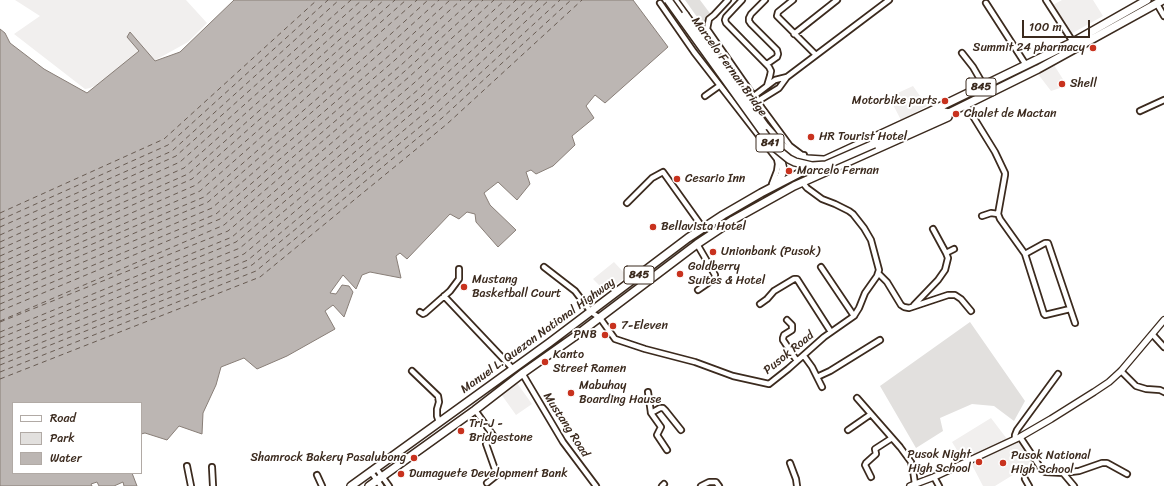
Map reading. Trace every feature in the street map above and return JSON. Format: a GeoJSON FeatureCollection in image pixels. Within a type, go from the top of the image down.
{"type":"FeatureCollection","features":[{"type":"Feature","properties":{"kind":"main road","name":"Marcelo Fernan Bridge"},"geometry":{"type":"LineString","coordinates":[[668,0],[773,146],[789,160],[812,166],[826,165],[944,112],[949,113]]}},
{"type":"Feature","properties":{"kind":"main road","name":"Marcelo Fernan Bridge"},"geometry":{"type":"LineString","coordinates":[[674,0],[765,126],[784,147],[800,158],[825,160]]}},
{"type":"Feature","properties":{"kind":"main road","name":"Manuel L. Quezon National Highway"},"geometry":{"type":"LineString","coordinates":[[351,486],[591,312],[703,228],[728,212],[825,160],[984,86],[1073,42],[1147,0]]}},
{"type":"Feature","properties":{"kind":"main road","name":"Manuel L. Quezon National Highway"},"geometry":{"type":"LineString","coordinates":[[369,486],[380,481],[522,373],[600,318],[697,244],[733,220],[802,182],[948,116],[949,113],[1038,69],[1160,2]]}},
{"type":"Feature","properties":{"kind":"main road"},"geometry":{"type":"LineString","coordinates":[[680,18],[688,36],[758,132],[779,156],[783,169],[782,174],[769,189]]}},
{"type":"Feature","properties":{"kind":"main road"},"geometry":{"type":"LineString","coordinates":[[784,147],[795,166],[796,175],[794,186]]}},
{"type":"Feature","properties":{"kind":"main road"},"geometry":{"type":"LineString","coordinates":[[728,212],[733,220]]}},
{"type":"Feature","properties":{"kind":"street"},"geometry":{"type":"LineString","coordinates":[[728,0],[709,19],[707,29],[711,38],[790,146],[802,155],[814,157],[826,156],[849,149]]}},
{"type":"Feature","properties":{"kind":"street"},"geometry":{"type":"LineString","coordinates":[[742,0],[726,16],[726,24],[767,64],[771,70],[767,86]]}},
{"type":"Feature","properties":{"kind":"street"},"geometry":{"type":"LineString","coordinates":[[766,0],[751,14],[749,21],[777,50],[777,57],[767,64]]}},
{"type":"Feature","properties":{"kind":"street"},"geometry":{"type":"LineString","coordinates":[[793,0],[778,12],[777,16],[816,55]]}},
{"type":"Feature","properties":{"kind":"street"},"geometry":{"type":"LineString","coordinates":[[794,34],[838,0]]}},
{"type":"Feature","properties":{"kind":"street"},"geometry":{"type":"LineString","coordinates":[[758,101],[780,88],[787,77],[889,0]]}},
{"type":"Feature","properties":{"kind":"street"},"geometry":{"type":"LineString","coordinates":[[1046,0],[1073,42]]}},
{"type":"Feature","properties":{"kind":"street"},"geometry":{"type":"LineString","coordinates":[[1160,2],[1164,16]]}},
{"type":"Feature","properties":{"kind":"street"},"geometry":{"type":"LineString","coordinates":[[660,3],[719,86],[777,159],[777,171],[769,189]]}},
{"type":"Feature","properties":{"kind":"street"},"geometry":{"type":"LineString","coordinates":[[986,3],[1026,65]]}},
{"type":"Feature","properties":{"kind":"street"},"geometry":{"type":"LineString","coordinates":[[962,53],[973,66],[984,86]]}},
{"type":"Feature","properties":{"kind":"street"},"geometry":{"type":"LineString","coordinates":[[754,96],[775,80],[787,77]]}},
{"type":"Feature","properties":{"kind":"street"},"geometry":{"type":"LineString","coordinates":[[705,96],[719,86]]}},
{"type":"Feature","properties":{"kind":"street"},"geometry":{"type":"LineString","coordinates":[[1140,111],[1164,100]]}},
{"type":"Feature","properties":{"kind":"street"},"geometry":{"type":"LineString","coordinates":[[966,105],[995,152],[1005,175],[998,214],[1025,254],[1044,314],[1070,308]]}},
{"type":"Feature","properties":{"kind":"street"},"geometry":{"type":"LineString","coordinates":[[627,203],[652,178],[663,172],[703,228]]}},
{"type":"Feature","properties":{"kind":"street"},"geometry":{"type":"LineString","coordinates":[[802,182],[807,188],[822,199],[853,214],[871,240],[879,270],[878,273],[887,282],[901,305],[909,308],[948,295],[955,295],[961,299],[971,311]]}},
{"type":"Feature","properties":{"kind":"street"},"geometry":{"type":"LineString","coordinates":[[982,216],[991,213],[998,214]]}},
{"type":"Feature","properties":{"kind":"street"},"geometry":{"type":"LineString","coordinates":[[912,306],[938,280],[945,270],[948,258],[933,229]]}},
{"type":"Feature","properties":{"kind":"street"},"geometry":{"type":"LineString","coordinates":[[1025,254],[1045,242],[1048,243],[1075,322]]}},
{"type":"Feature","properties":{"kind":"street"},"geometry":{"type":"LineString","coordinates":[[697,244],[715,276],[714,279],[698,290]]}},
{"type":"Feature","properties":{"kind":"street"},"geometry":{"type":"LineString","coordinates":[[946,253],[954,249]]}},
{"type":"Feature","properties":{"kind":"street","name":"Pusok Road"},"geometry":{"type":"LineString","coordinates":[[544,267],[575,291],[591,312],[600,318],[615,339],[652,351],[695,362],[733,376],[769,384],[797,362],[824,337],[854,316],[865,293],[878,273]]}},
{"type":"Feature","properties":{"kind":"street"},"geometry":{"type":"LineString","coordinates":[[821,267],[854,316]]}},
{"type":"Feature","properties":{"kind":"street"},"geometry":{"type":"LineString","coordinates":[[420,312],[423,314],[425,313],[450,291],[458,281],[460,274],[459,269]]}},
{"type":"Feature","properties":{"kind":"street"},"geometry":{"type":"LineString","coordinates":[[760,304],[774,291],[794,279],[797,279],[831,332]]}},
{"type":"Feature","properties":{"kind":"street"},"geometry":{"type":"LineString","coordinates":[[444,296],[513,369]]}},
{"type":"Feature","properties":{"kind":"street"},"geometry":{"type":"LineString","coordinates":[[787,320],[792,325],[792,330],[784,336],[783,340],[797,362]]}},
{"type":"Feature","properties":{"kind":"street"},"geometry":{"type":"LineString","coordinates":[[857,398],[900,447],[911,462],[913,470],[913,485],[934,477],[1018,438],[1094,392],[1109,382],[1121,371],[1164,320]]}},
{"type":"Feature","properties":{"kind":"street"},"geometry":{"type":"LineString","coordinates":[[1152,335],[1164,346]]}},
{"type":"Feature","properties":{"kind":"street"},"geometry":{"type":"LineString","coordinates":[[817,377],[830,371],[880,340]]}},
{"type":"Feature","properties":{"kind":"street"},"geometry":{"type":"LineString","coordinates":[[804,356],[822,387]]}},
{"type":"Feature","properties":{"kind":"street"},"geometry":{"type":"LineString","coordinates":[[412,371],[438,396],[439,402],[436,416],[439,422]]}},
{"type":"Feature","properties":{"kind":"street"},"geometry":{"type":"LineString","coordinates":[[1121,371],[1136,386],[1164,392]]}},
{"type":"Feature","properties":{"kind":"street","name":"Mustang Road"},"geometry":{"type":"LineString","coordinates":[[522,373],[563,442],[596,486]]}},
{"type":"Feature","properties":{"kind":"street"},"geometry":{"type":"LineString","coordinates":[[1058,374],[1017,430],[1015,435],[1042,470],[1049,473],[1079,471],[1102,463],[1107,463],[1127,474]]}},
{"type":"Feature","properties":{"kind":"street"},"geometry":{"type":"LineString","coordinates":[[648,392],[651,413],[661,427],[657,434],[666,450]]}},
{"type":"Feature","properties":{"kind":"street"},"geometry":{"type":"LineString","coordinates":[[651,413],[663,408],[681,430]]}},
{"type":"Feature","properties":{"kind":"street"},"geometry":{"type":"LineString","coordinates":[[474,410],[495,438],[486,444],[497,475],[487,483]]}},
{"type":"Feature","properties":{"kind":"street"},"geometry":{"type":"LineString","coordinates":[[848,430],[871,414]]}},
{"type":"Feature","properties":{"kind":"street"},"geometry":{"type":"LineString","coordinates":[[871,477],[865,465],[866,463],[876,454],[875,450],[892,438]]}},
{"type":"Feature","properties":{"kind":"street"},"geometry":{"type":"LineString","coordinates":[[790,463],[797,486]]}},
{"type":"Feature","properties":{"kind":"street"},"geometry":{"type":"LineString","coordinates":[[186,466],[190,476],[191,486]]}},
{"type":"Feature","properties":{"kind":"street"},"geometry":{"type":"LineString","coordinates":[[212,467],[213,486]]}},
{"type":"Feature","properties":{"kind":"street"},"geometry":{"type":"LineString","coordinates":[[374,470],[380,481],[389,486]]}},
{"type":"Feature","properties":{"kind":"street"},"geometry":{"type":"LineString","coordinates":[[1063,473],[1074,486]]}},
{"type":"Feature","properties":{"kind":"street"},"geometry":{"type":"LineString","coordinates":[[317,475],[322,486]]}},
{"type":"Feature","properties":{"kind":"street"},"geometry":{"type":"LineString","coordinates":[[934,477],[939,486]]}},
{"type":"Feature","properties":{"kind":"street"},"geometry":{"type":"LineString","coordinates":[[1025,479],[1029,486]]}},
{"type":"Feature","properties":{"kind":"street"},"geometry":{"type":"LineString","coordinates":[[701,486],[709,482],[716,482],[719,486]]}},
{"type":"Feature","properties":{"kind":"shaded area"},"geometry":{"type":"Polygon","coordinates":[[[15,0],[186,0],[207,23],[188,42],[152,62],[85,89],[14,34],[40,16],[15,0]]]}},
{"type":"Feature","properties":{"kind":"shaded area"},"geometry":{"type":"Polygon","coordinates":[[[1062,0],[1093,0],[1103,16],[1069,35],[1051,6],[1062,0]]]}},
{"type":"Feature","properties":{"kind":"shaded area","name":"Shell"},"geometry":{"type":"Polygon","coordinates":[[[1054,65],[1066,84],[1051,91],[1038,74],[1054,65]]]}},
{"type":"Feature","properties":{"kind":"shaded area"},"geometry":{"type":"Polygon","coordinates":[[[913,86],[927,106],[901,120],[889,97],[913,86]]]}},
{"type":"Feature","properties":{"kind":"shaded area"},"geometry":{"type":"Polygon","coordinates":[[[614,262],[627,276],[606,292],[593,279],[614,262]]]}},
{"type":"Feature","properties":{"kind":"shaded area"},"geometry":{"type":"Polygon","coordinates":[[[517,383],[532,404],[516,415],[501,394],[517,383]]]}},
{"type":"Feature","properties":{"kind":"shaded area","name":"Pusok National High School"},"geometry":{"type":"Polygon","coordinates":[[[991,418],[1007,439],[963,460],[952,442],[991,418]]]}},
{"type":"Feature","properties":{"kind":"shaded area","name":"Pusok National High School"},"geometry":{"type":"Polygon","coordinates":[[[1019,440],[1034,462],[995,486],[983,486],[971,463],[1019,440]]]}},
{"type":"Feature","properties":{"kind":"green space"},"geometry":{"type":"Polygon","coordinates":[[[685,0],[700,0],[712,16],[711,24],[707,31],[685,0]]]}},
{"type":"Feature","properties":{"kind":"green space"},"geometry":{"type":"Polygon","coordinates":[[[970,322],[1025,401],[1014,421],[994,406],[972,404],[940,418],[943,431],[916,448],[880,386],[970,322]]]}},
{"type":"Feature","properties":{"kind":"water"},"geometry":{"type":"Polygon","coordinates":[[[234,0],[633,0],[668,47],[605,103],[595,95],[586,106],[594,118],[572,136],[575,145],[553,166],[536,174],[531,170],[526,172],[530,184],[517,200],[498,182],[484,193],[490,205],[516,230],[498,247],[476,222],[475,214],[467,212],[459,219],[450,214],[407,259],[400,253],[396,256],[401,278],[370,272],[362,275],[356,289],[343,275],[330,293],[336,294],[342,285],[349,286],[353,292],[344,317],[333,305],[325,311],[335,329],[287,356],[257,369],[244,358],[221,367],[216,385],[203,413],[202,434],[179,426],[167,440],[145,433],[142,434],[142,402],[12,402],[12,474],[132,474],[137,486],[124,486],[123,482],[114,486],[99,486],[97,482],[91,484],[92,486],[0,486],[0,29],[5,33],[10,43],[44,69],[87,93],[139,51],[127,37],[130,32],[155,61],[180,52],[234,0]]]}},
{"type":"Feature","properties":{"kind":"ferry route"},"geometry":{"type":"LineString","coordinates":[[0,213],[164,139],[317,0]]}},
{"type":"Feature","properties":{"kind":"ferry route"},"geometry":{"type":"LineString","coordinates":[[0,220],[168,145],[328,0]]}},
{"type":"Feature","properties":{"kind":"ferry route"},"geometry":{"type":"LineString","coordinates":[[0,227],[172,151],[339,0]]}},
{"type":"Feature","properties":{"kind":"ferry route"},"geometry":{"type":"LineString","coordinates":[[0,235],[176,156],[351,0]]}},
{"type":"Feature","properties":{"kind":"ferry route"},"geometry":{"type":"LineString","coordinates":[[0,242],[180,162],[362,0]]}},
{"type":"Feature","properties":{"kind":"ferry route"},"geometry":{"type":"LineString","coordinates":[[0,249],[184,168],[373,0]]}},
{"type":"Feature","properties":{"kind":"ferry route"},"geometry":{"type":"LineString","coordinates":[[0,256],[188,174],[384,0]]}},
{"type":"Feature","properties":{"kind":"ferry route"},"geometry":{"type":"LineString","coordinates":[[0,263],[192,179],[395,0]]}},
{"type":"Feature","properties":{"kind":"ferry route"},"geometry":{"type":"LineString","coordinates":[[0,270],[196,185],[406,0]]}},
{"type":"Feature","properties":{"kind":"ferry route"},"geometry":{"type":"LineString","coordinates":[[0,277],[200,191],[417,0]]}},
{"type":"Feature","properties":{"kind":"ferry route"},"geometry":{"type":"LineString","coordinates":[[0,283],[204,197],[381,43],[428,0]]}},
{"type":"Feature","properties":{"kind":"ferry route"},"geometry":{"type":"LineString","coordinates":[[0,290],[208,202],[386,48],[439,0]]}},
{"type":"Feature","properties":{"kind":"ferry route"},"geometry":{"type":"LineString","coordinates":[[0,297],[212,208],[391,54],[450,0]]}},
{"type":"Feature","properties":{"kind":"ferry route"},"geometry":{"type":"LineString","coordinates":[[0,304],[216,214],[395,60],[461,0]]}},
{"type":"Feature","properties":{"kind":"ferry route"},"geometry":{"type":"LineString","coordinates":[[0,311],[220,219],[400,66],[472,0]]}},
{"type":"Feature","properties":{"kind":"ferry route"},"geometry":{"type":"LineString","coordinates":[[0,321],[224,225],[405,71],[483,0]]}},
{"type":"Feature","properties":{"kind":"ferry route"},"geometry":{"type":"LineString","coordinates":[[0,322],[228,231],[409,77],[494,0]]}},
{"type":"Feature","properties":{"kind":"ferry route"},"geometry":{"type":"LineString","coordinates":[[0,332],[232,237],[414,83],[505,0]]}},
{"type":"Feature","properties":{"kind":"ferry route"},"geometry":{"type":"LineString","coordinates":[[0,338],[236,242],[419,89],[516,0]]}},
{"type":"Feature","properties":{"kind":"ferry route"},"geometry":{"type":"LineString","coordinates":[[0,345],[240,248],[423,95],[527,0]]}},
{"type":"Feature","properties":{"kind":"ferry route"},"geometry":{"type":"LineString","coordinates":[[0,352],[244,254],[428,100],[538,0]]}},
{"type":"Feature","properties":{"kind":"ferry route"},"geometry":{"type":"LineString","coordinates":[[0,359],[248,260],[433,106],[549,0]]}},
{"type":"Feature","properties":{"kind":"ferry route"},"geometry":{"type":"LineString","coordinates":[[0,365],[252,265],[438,112],[560,0]]}},
{"type":"Feature","properties":{"kind":"ferry route"},"geometry":{"type":"LineString","coordinates":[[0,372],[256,271],[442,118],[571,0]]}},
{"type":"Feature","properties":{"kind":"ferry route"},"geometry":{"type":"LineString","coordinates":[[0,379],[260,277],[447,124],[582,0]]}},
{"type":"Feature","properties":{"kind":"tunnel"},"geometry":{"type":"LineString","coordinates":[[694,52],[710,40]]}},
{"type":"Feature","properties":{"kind":"place","name":"Summit 24 pharmacy"},"geometry":{"type":"Point","coordinates":[1093,48]}},
{"type":"Feature","properties":{"kind":"place","name":"Shell"},"geometry":{"type":"Point","coordinates":[1062,84]}},
{"type":"Feature","properties":{"kind":"place","name":"Motorbike parts"},"geometry":{"type":"Point","coordinates":[945,101]}},
{"type":"Feature","properties":{"kind":"place","name":"Chalet de Mactan"},"geometry":{"type":"Point","coordinates":[956,114]}},
{"type":"Feature","properties":{"kind":"place","name":"HR Tourist Hotel"},"geometry":{"type":"Point","coordinates":[811,137]}},
{"type":"Feature","properties":{"kind":"place","name":"Marcelo Fernan"},"geometry":{"type":"Point","coordinates":[789,171]}},
{"type":"Feature","properties":{"kind":"place","name":"Cesario Inn"},"geometry":{"type":"Point","coordinates":[677,179]}},
{"type":"Feature","properties":{"kind":"place","name":"Bellavista Hotel"},"geometry":{"type":"Point","coordinates":[653,227]}},
{"type":"Feature","properties":{"kind":"place","name":"Unionbank (Pusok)"},"geometry":{"type":"Point","coordinates":[713,252]}},
{"type":"Feature","properties":{"kind":"place","name":"Goldberry Suites & Hotel"},"geometry":{"type":"Point","coordinates":[680,274]}},
{"type":"Feature","properties":{"kind":"place","name":"Mustang Basketball Court"},"geometry":{"type":"Point","coordinates":[464,287]}},
{"type":"Feature","properties":{"kind":"place","name":"7-Eleven"},"geometry":{"type":"Point","coordinates":[613,326]}},
{"type":"Feature","properties":{"kind":"place","name":"PNB"},"geometry":{"type":"Point","coordinates":[605,335]}},
{"type":"Feature","properties":{"kind":"place","name":"Kanto Street Ramen"},"geometry":{"type":"Point","coordinates":[545,362]}},
{"type":"Feature","properties":{"kind":"place","name":"Mabuhay Boarding Hause"},"geometry":{"type":"Point","coordinates":[571,393]}},
{"type":"Feature","properties":{"kind":"place","name":"Tri-J - Bridgestone"},"geometry":{"type":"Point","coordinates":[461,431]}},
{"type":"Feature","properties":{"kind":"place","name":"Shamrock Bakery Pasalubong"},"geometry":{"type":"Point","coordinates":[414,458]}},
{"type":"Feature","properties":{"kind":"place","name":"Pusok Night High School"},"geometry":{"type":"Point","coordinates":[979,462]}},
{"type":"Feature","properties":{"kind":"place","name":"Pusok National High School"},"geometry":{"type":"Point","coordinates":[1003,463]}},
{"type":"Feature","properties":{"kind":"place","name":"Dumaguete Development Bank"},"geometry":{"type":"Point","coordinates":[401,474]}}]}
